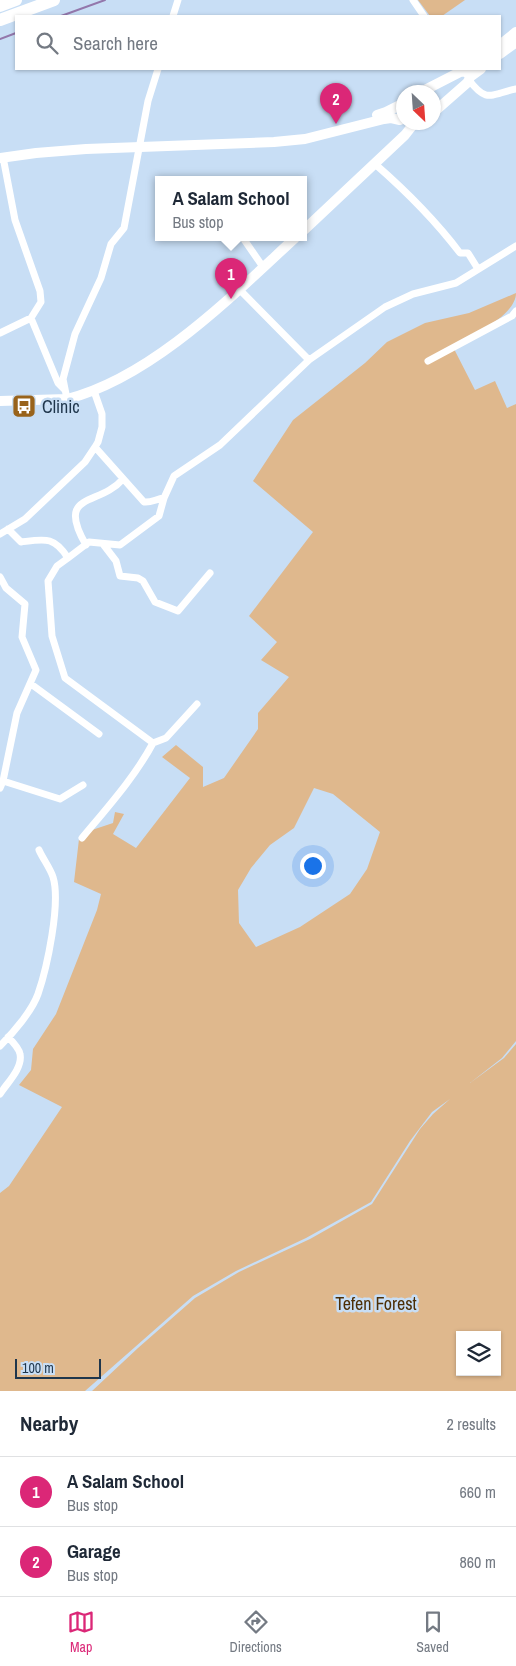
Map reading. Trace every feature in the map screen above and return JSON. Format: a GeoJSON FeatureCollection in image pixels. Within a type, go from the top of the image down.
{"type":"FeatureCollection","features":[{"type":"Feature","properties":{"kind":"highway"},"geometry":{"type":"LineString","coordinates":[[0,6],[16,0]]}},
{"type":"Feature","properties":{"kind":"highway"},"geometry":{"type":"LineString","coordinates":[[0,20],[54,0]]}},
{"type":"Feature","properties":{"kind":"street"},"geometry":{"type":"LineString","coordinates":[[173,15],[178,0]]}},
{"type":"Feature","properties":{"kind":"street"},"geometry":{"type":"LineString","coordinates":[[413,0],[423,15]]}},
{"type":"Feature","properties":{"kind":"street"},"geometry":{"type":"LineString","coordinates":[[501,44],[516,32]]}},
{"type":"Feature","properties":{"kind":"street"},"geometry":{"type":"LineString","coordinates":[[501,53],[516,42]]}},
{"type":"Feature","properties":{"kind":"street"},"geometry":{"type":"LineString","coordinates":[[66,395],[63,379],[74,334],[101,278],[111,244],[124,228],[148,101],[158,70]]}},
{"type":"Feature","properties":{"kind":"street"},"geometry":{"type":"LineString","coordinates":[[440,85],[478,70]]}},
{"type":"Feature","properties":{"kind":"street"},"geometry":{"type":"LineString","coordinates":[[466,75],[476,89],[488,96],[516,88]]}},
{"type":"Feature","properties":{"kind":"street"},"geometry":{"type":"LineString","coordinates":[[441,104],[466,75]]}},
{"type":"Feature","properties":{"kind":"street"},"geometry":{"type":"LineString","coordinates":[[262,142],[312,132],[386,112],[396,106]]}},
{"type":"Feature","properties":{"kind":"street"},"geometry":{"type":"LineString","coordinates":[[0,333],[31,318],[41,302],[40,290],[16,220],[2,158],[36,153],[217,146],[305,139],[384,119],[396,119]]}},
{"type":"Feature","properties":{"kind":"street"},"geometry":{"type":"LineString","coordinates":[[307,227],[410,130]]}},
{"type":"Feature","properties":{"kind":"street"},"geometry":{"type":"LineString","coordinates":[[375,164],[443,230],[460,253],[468,253],[478,269]]}},
{"type":"Feature","properties":{"kind":"street"},"geometry":{"type":"LineString","coordinates":[[245,241],[263,267]]}},
{"type":"Feature","properties":{"kind":"street"},"geometry":{"type":"LineString","coordinates":[[0,401],[66,395],[94,390],[144,364],[169,348],[239,289],[292,241]]}},
{"type":"Feature","properties":{"kind":"street"},"geometry":{"type":"LineString","coordinates":[[153,743],[65,678],[52,636],[48,581],[57,566],[89,542],[120,545],[159,516],[164,498],[174,476],[220,444],[309,360],[386,307],[413,294],[456,283],[516,246]]}},
{"type":"Feature","properties":{"kind":"street"},"geometry":{"type":"LineString","coordinates":[[239,289],[309,360]]}},
{"type":"Feature","properties":{"kind":"street"},"geometry":{"type":"LineString","coordinates":[[428,361],[515,314]]}},
{"type":"Feature","properties":{"kind":"street"},"geometry":{"type":"LineString","coordinates":[[31,318],[58,383],[66,395]]}},
{"type":"Feature","properties":{"kind":"street"},"geometry":{"type":"LineString","coordinates":[[0,534],[25,519],[85,462],[95,447],[102,427],[102,414],[94,390]]}},
{"type":"Feature","properties":{"kind":"street"},"geometry":{"type":"LineString","coordinates":[[95,447],[144,502],[150,503],[164,498]]}},
{"type":"Feature","properties":{"kind":"street"},"geometry":{"type":"LineString","coordinates":[[86,545],[78,526],[75,510],[85,502],[116,487],[123,479]]}},
{"type":"Feature","properties":{"kind":"street"},"geometry":{"type":"LineString","coordinates":[[8,529],[21,542],[48,540],[60,546],[68,558]]}},
{"type":"Feature","properties":{"kind":"street"},"geometry":{"type":"LineString","coordinates":[[103,544],[116,561],[120,576],[138,578],[143,581],[155,602],[178,611],[210,573]]}},
{"type":"Feature","properties":{"kind":"street"},"geometry":{"type":"LineString","coordinates":[[0,578],[6,588],[25,604],[22,637],[36,670],[17,713],[2,784],[60,798],[83,785]]}},
{"type":"Feature","properties":{"kind":"street"},"geometry":{"type":"LineString","coordinates":[[30,684],[99,734]]}},
{"type":"Feature","properties":{"kind":"street"},"geometry":{"type":"LineString","coordinates":[[82,838],[126,783],[153,743],[166,738],[197,704]]}},
{"type":"Feature","properties":{"kind":"street"},"geometry":{"type":"LineString","coordinates":[[0,1046],[28,1011],[38,995],[48,953],[56,899],[53,877],[39,850]]}},
{"type":"Feature","properties":{"kind":"street"},"geometry":{"type":"LineString","coordinates":[[0,1094],[18,1067],[20,1060],[18,1048],[8,1037]]}},
{"type":"Feature","properties":{"kind":"green space"},"geometry":{"type":"Polygon","coordinates":[[[418,0],[465,0],[443,15],[429,15],[418,0]]]}},
{"type":"Feature","properties":{"kind":"green space","name":"Tefen Forest"},"geometry":{"type":"Polygon","coordinates":[[[516,293],[509,310],[501,317],[481,331],[452,345],[475,390],[495,381],[507,408],[516,404],[516,1041],[502,1058],[470,1083],[504,1058],[516,1044],[516,1391],[92,1391],[195,1298],[239,1272],[310,1239],[372,1204],[420,1129],[450,1099],[432,1112],[410,1141],[371,1202],[306,1238],[236,1271],[193,1296],[85,1391],[0,1391],[0,1193],[9,1186],[62,1107],[19,1085],[31,1070],[33,1049],[56,1014],[97,910],[101,894],[74,882],[79,839],[92,830],[113,823],[115,812],[124,814],[113,834],[136,848],[190,778],[162,757],[176,745],[203,767],[203,787],[224,778],[258,729],[258,713],[289,677],[261,660],[277,642],[249,616],[313,532],[253,481],[293,420],[365,363],[387,342],[425,323],[469,313],[516,293]],[[314,788],[294,828],[270,845],[251,868],[238,890],[239,923],[256,947],[300,927],[350,894],[367,869],[380,832],[333,794],[314,788]]]}},
{"type":"Feature","properties":{"kind":"waterway"},"geometry":{"type":"LineString","coordinates":[[64,15],[105,0]]}},
{"type":"Feature","properties":{"kind":"waterway"},"geometry":{"type":"LineString","coordinates":[[0,39],[15,33]]}},
{"type":"Feature","properties":{"kind":"place","name":"Garage"},"geometry":{"type":"Point","coordinates":[336,124]}},
{"type":"Feature","properties":{"kind":"place","name":"A Salam School"},"geometry":{"type":"Point","coordinates":[231,299]}},
{"type":"Feature","properties":{"kind":"place","name":"Clinic"},"geometry":{"type":"Point","coordinates":[24,406]}}]}
